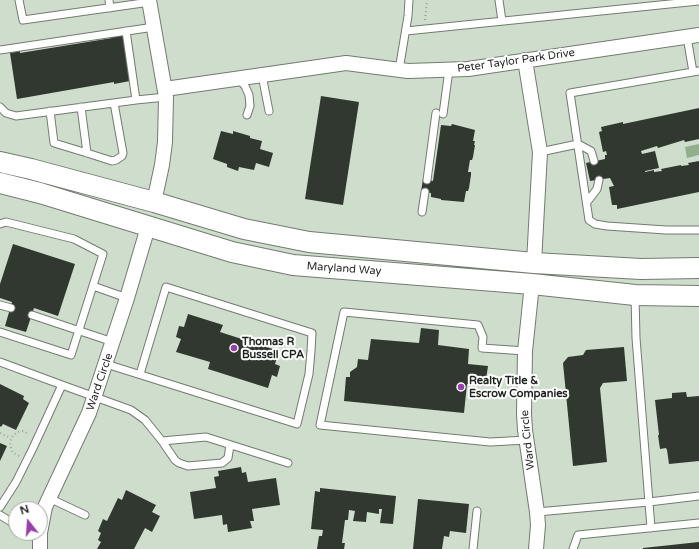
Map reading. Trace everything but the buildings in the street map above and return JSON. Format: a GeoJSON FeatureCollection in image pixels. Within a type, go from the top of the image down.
{"type":"FeatureCollection","features":[{"type":"Feature","properties":{"kind":"main road","name":"Maryland Way"},"geometry":{"type":"LineString","coordinates":[[0,162],[154,202],[244,229],[309,242],[534,263],[641,269],[699,268]]}},
{"type":"Feature","properties":{"kind":"main road","name":"Maryland Way"},"geometry":{"type":"LineString","coordinates":[[0,183],[40,193],[232,252],[293,265],[532,284],[635,295],[699,296]]}},
{"type":"Feature","properties":{"kind":"main road"},"geometry":{"type":"LineString","coordinates":[[148,227],[154,202]]}},
{"type":"Feature","properties":{"kind":"main road"},"geometry":{"type":"LineString","coordinates":[[532,284],[534,263]]}},
{"type":"Feature","properties":{"kind":"street"},"geometry":{"type":"LineString","coordinates":[[150,1],[166,93],[165,142],[154,202]]}},
{"type":"Feature","properties":{"kind":"street","name":"Peter Taylor Park Drive"},"geometry":{"type":"LineString","coordinates":[[166,93],[239,78],[346,63],[408,71],[468,69],[693,36]]}},
{"type":"Feature","properties":{"kind":"street"},"geometry":{"type":"LineString","coordinates":[[525,60],[540,152],[534,263]]}},
{"type":"Feature","properties":{"kind":"street","name":"Ward Circle"},"geometry":{"type":"LineString","coordinates":[[48,501],[84,425],[95,396],[127,298],[148,227]]}},
{"type":"Feature","properties":{"kind":"street","name":"Ward Circle"},"geometry":{"type":"LineString","coordinates":[[532,284],[525,351],[524,414],[526,440],[537,512],[538,525],[536,549]]}},
{"type":"Feature","properties":{"kind":"lane"},"geometry":{"type":"LineString","coordinates":[[19,0],[23,20],[150,1]]}},
{"type":"Feature","properties":{"kind":"lane"},"geometry":{"type":"LineString","coordinates":[[108,0],[110,8]]}},
{"type":"Feature","properties":{"kind":"lane"},"geometry":{"type":"LineString","coordinates":[[399,70],[406,31],[409,0]]}},
{"type":"Feature","properties":{"kind":"lane"},"geometry":{"type":"LineString","coordinates":[[499,0],[502,21]]}},
{"type":"Feature","properties":{"kind":"lane"},"geometry":{"type":"LineString","coordinates":[[406,31],[699,1]]}},
{"type":"Feature","properties":{"kind":"lane"},"geometry":{"type":"LineString","coordinates":[[0,50],[154,27]]}},
{"type":"Feature","properties":{"kind":"lane"},"geometry":{"type":"LineString","coordinates":[[126,32],[136,100]]}},
{"type":"Feature","properties":{"kind":"lane"},"geometry":{"type":"LineString","coordinates":[[693,36],[696,72],[570,93],[589,220],[595,224],[607,226],[666,230],[699,230]]}},
{"type":"Feature","properties":{"kind":"lane"},"geometry":{"type":"LineString","coordinates":[[427,180],[449,70]]}},
{"type":"Feature","properties":{"kind":"lane"},"geometry":{"type":"LineString","coordinates":[[262,75],[269,111]]}},
{"type":"Feature","properties":{"kind":"lane"},"geometry":{"type":"LineString","coordinates":[[239,78],[249,95],[250,106],[247,114]]}},
{"type":"Feature","properties":{"kind":"lane"},"geometry":{"type":"LineString","coordinates":[[0,106],[6,113],[16,116],[136,100],[166,93]]}},
{"type":"Feature","properties":{"kind":"lane"},"geometry":{"type":"LineString","coordinates":[[50,111],[54,143],[112,161],[119,159],[123,154],[114,103]]}},
{"type":"Feature","properties":{"kind":"lane"},"geometry":{"type":"LineString","coordinates":[[81,107],[87,153]]}},
{"type":"Feature","properties":{"kind":"lane"},"geometry":{"type":"LineString","coordinates":[[540,152],[578,144],[591,151],[594,161]]}},
{"type":"Feature","properties":{"kind":"lane"},"geometry":{"type":"LineString","coordinates":[[587,202],[597,189],[598,180]]}},
{"type":"Feature","properties":{"kind":"lane"},"geometry":{"type":"LineString","coordinates":[[422,212],[425,192]]}},
{"type":"Feature","properties":{"kind":"lane"},"geometry":{"type":"LineString","coordinates":[[0,224],[6,222],[74,238],[103,254],[71,355],[0,332]]}},
{"type":"Feature","properties":{"kind":"lane"},"geometry":{"type":"LineString","coordinates":[[92,286],[127,298]]}},
{"type":"Feature","properties":{"kind":"lane"},"geometry":{"type":"LineString","coordinates":[[106,364],[297,424],[309,374],[312,333],[166,287],[140,374]]}},
{"type":"Feature","properties":{"kind":"lane"},"geometry":{"type":"LineString","coordinates":[[635,295],[636,338],[651,528]]}},
{"type":"Feature","properties":{"kind":"lane"},"geometry":{"type":"LineString","coordinates":[[0,305],[10,308]]}},
{"type":"Feature","properties":{"kind":"lane"},"geometry":{"type":"LineString","coordinates":[[525,351],[482,348],[483,337],[478,325],[344,312],[320,424],[490,442],[526,440]]}},
{"type":"Feature","properties":{"kind":"lane"},"geometry":{"type":"LineString","coordinates":[[32,315],[113,342]]}},
{"type":"Feature","properties":{"kind":"lane"},"geometry":{"type":"LineString","coordinates":[[0,362],[122,406],[138,414],[145,420],[178,463],[188,466],[222,464],[228,458],[230,445]]}},
{"type":"Feature","properties":{"kind":"lane"},"geometry":{"type":"LineString","coordinates":[[0,508],[27,460],[62,385]]}},
{"type":"Feature","properties":{"kind":"lane"},"geometry":{"type":"LineString","coordinates":[[162,441],[206,437],[288,463]]}},
{"type":"Feature","properties":{"kind":"lane"},"geometry":{"type":"LineString","coordinates":[[537,512],[699,496]]}},
{"type":"Feature","properties":{"kind":"lane"},"geometry":{"type":"LineString","coordinates":[[49,498],[85,515]]}},
{"type":"Feature","properties":{"kind":"lane"},"geometry":{"type":"LineString","coordinates":[[473,549],[478,511]]}},
{"type":"Feature","properties":{"kind":"lane"},"geometry":{"type":"LineString","coordinates":[[574,549],[578,535],[699,523]]}},
{"type":"Feature","properties":{"kind":"path"},"geometry":{"type":"LineString","coordinates":[[425,29],[428,0]]}},
{"type":"Feature","properties":{"kind":"path"},"geometry":{"type":"LineString","coordinates":[[27,460],[13,453],[10,446],[11,438],[15,434],[23,431],[38,438]]}},
{"type":"Feature","properties":{"kind":"path"},"geometry":{"type":"LineString","coordinates":[[0,433],[11,438]]}},
{"type":"Feature","properties":{"kind":"shaded area"},"geometry":{"type":"Polygon","coordinates":[[[0,0],[699,0],[699,549],[0,549],[0,0]]]}},
{"type":"Feature","properties":{"kind":"shaded area"},"geometry":{"type":"Polygon","coordinates":[[[699,144],[699,155],[687,158],[685,147],[699,144]]]}},
{"type":"Feature","properties":{"kind":"place","name":"Thomas R Bussell CPA"},"geometry":{"type":"Point","coordinates":[234,348]}},
{"type":"Feature","properties":{"kind":"place","name":"Realty Title & Escrow Companies"},"geometry":{"type":"Point","coordinates":[461,387]}}]}
